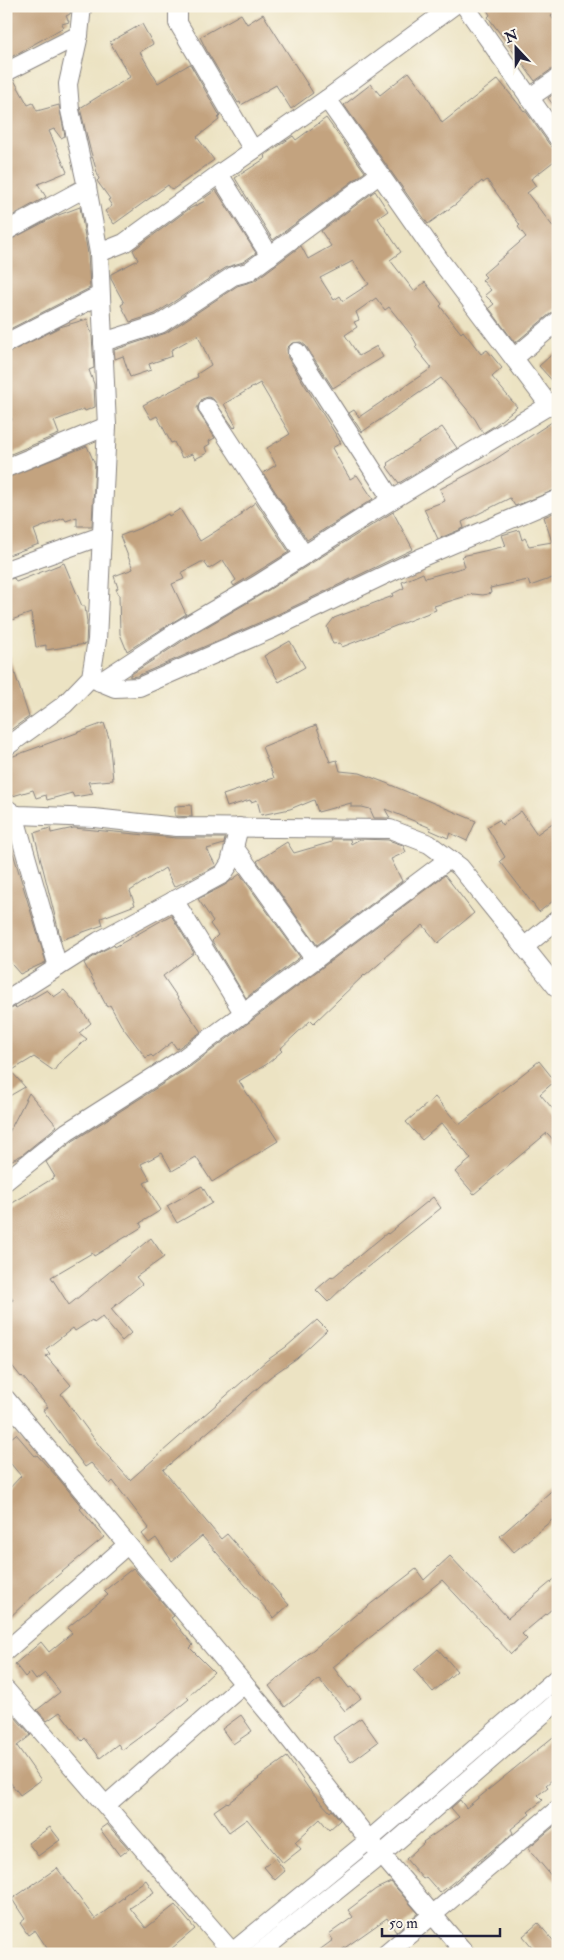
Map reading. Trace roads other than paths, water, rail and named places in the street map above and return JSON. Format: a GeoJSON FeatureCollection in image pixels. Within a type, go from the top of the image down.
{"type":"FeatureCollection","features":[{"type":"Feature","properties":{"kind":"street"},"geometry":{"type":"LineString","coordinates":[[82,6],[79,35],[68,84],[70,110],[99,253],[107,426],[96,679]]}},
{"type":"Feature","properties":{"kind":"street"},"geometry":{"type":"LineString","coordinates":[[178,6],[178,23],[253,150]]}},
{"type":"Feature","properties":{"kind":"street"},"geometry":{"type":"LineString","coordinates":[[99,253],[124,243],[327,99],[453,6]]}},
{"type":"Feature","properties":{"kind":"street"},"geometry":{"type":"LineString","coordinates":[[465,6],[558,138]]}},
{"type":"Feature","properties":{"kind":"street"},"geometry":{"type":"LineString","coordinates":[[6,72],[79,35]]}},
{"type":"Feature","properties":{"kind":"street"},"geometry":{"type":"LineString","coordinates":[[529,98],[558,78]]}},
{"type":"Feature","properties":{"kind":"street"},"geometry":{"type":"LineString","coordinates":[[6,747],[96,679],[257,585],[392,500],[553,403],[514,358],[439,259],[327,99]]}},
{"type":"Feature","properties":{"kind":"street"},"geometry":{"type":"LineString","coordinates":[[219,174],[270,256]]}},
{"type":"Feature","properties":{"kind":"street"},"geometry":{"type":"LineString","coordinates":[[103,342],[160,324],[232,276],[248,272],[380,174]]}},
{"type":"Feature","properties":{"kind":"street"},"geometry":{"type":"LineString","coordinates":[[6,231],[87,187]]}},
{"type":"Feature","properties":{"kind":"street"},"geometry":{"type":"LineString","coordinates":[[6,343],[100,295]]}},
{"type":"Feature","properties":{"kind":"street"},"geometry":{"type":"LineString","coordinates":[[514,358],[558,321]]}},
{"type":"Feature","properties":{"kind":"street"},"geometry":{"type":"LineString","coordinates":[[297,352],[392,500]]}},
{"type":"Feature","properties":{"kind":"street"},"geometry":{"type":"LineString","coordinates":[[208,408],[304,555]]}},
{"type":"Feature","properties":{"kind":"street"},"geometry":{"type":"LineString","coordinates":[[6,468],[107,426]]}},
{"type":"Feature","properties":{"kind":"street"},"geometry":{"type":"LineString","coordinates":[[96,679],[115,688],[139,687],[274,628],[420,558],[558,499]]}},
{"type":"Feature","properties":{"kind":"street"},"geometry":{"type":"LineString","coordinates":[[6,570],[101,536]]}},
{"type":"Feature","properties":{"kind":"street"},"geometry":{"type":"LineString","coordinates":[[58,967],[10,811],[178,827],[390,828],[429,844],[460,866],[558,989]]}},
{"type":"Feature","properties":{"kind":"street"},"geometry":{"type":"LineString","coordinates":[[6,1000],[99,941],[223,874],[230,863],[240,827]]}},
{"type":"Feature","properties":{"kind":"street"},"geometry":{"type":"LineString","coordinates":[[234,847],[315,960]]}},
{"type":"Feature","properties":{"kind":"street"},"geometry":{"type":"LineString","coordinates":[[6,1181],[67,1132],[185,1057],[449,859]]}},
{"type":"Feature","properties":{"kind":"street"},"geometry":{"type":"LineString","coordinates":[[174,900],[244,1014]]}},
{"type":"Feature","properties":{"kind":"street"},"geometry":{"type":"LineString","coordinates":[[524,948],[558,919]]}},
{"type":"Feature","properties":{"kind":"street"},"geometry":{"type":"LineString","coordinates":[[8,1407],[128,1545],[244,1684],[369,1840],[466,1954]]}},
{"type":"Feature","properties":{"kind":"street"},"geometry":{"type":"LineString","coordinates":[[6,1650],[128,1545]]}},
{"type":"Feature","properties":{"kind":"street"},"geometry":{"type":"LineString","coordinates":[[6,1690],[231,1953],[369,1840],[558,1678]]}},
{"type":"Feature","properties":{"kind":"street"},"geometry":{"type":"LineString","coordinates":[[106,1805],[244,1684]]}},
{"type":"Feature","properties":{"kind":"street"},"geometry":{"type":"LineString","coordinates":[[258,1954],[382,1854],[558,1702]]}},
{"type":"Feature","properties":{"kind":"street"},"geometry":{"type":"LineString","coordinates":[[386,1954],[558,1809]]}}]}
